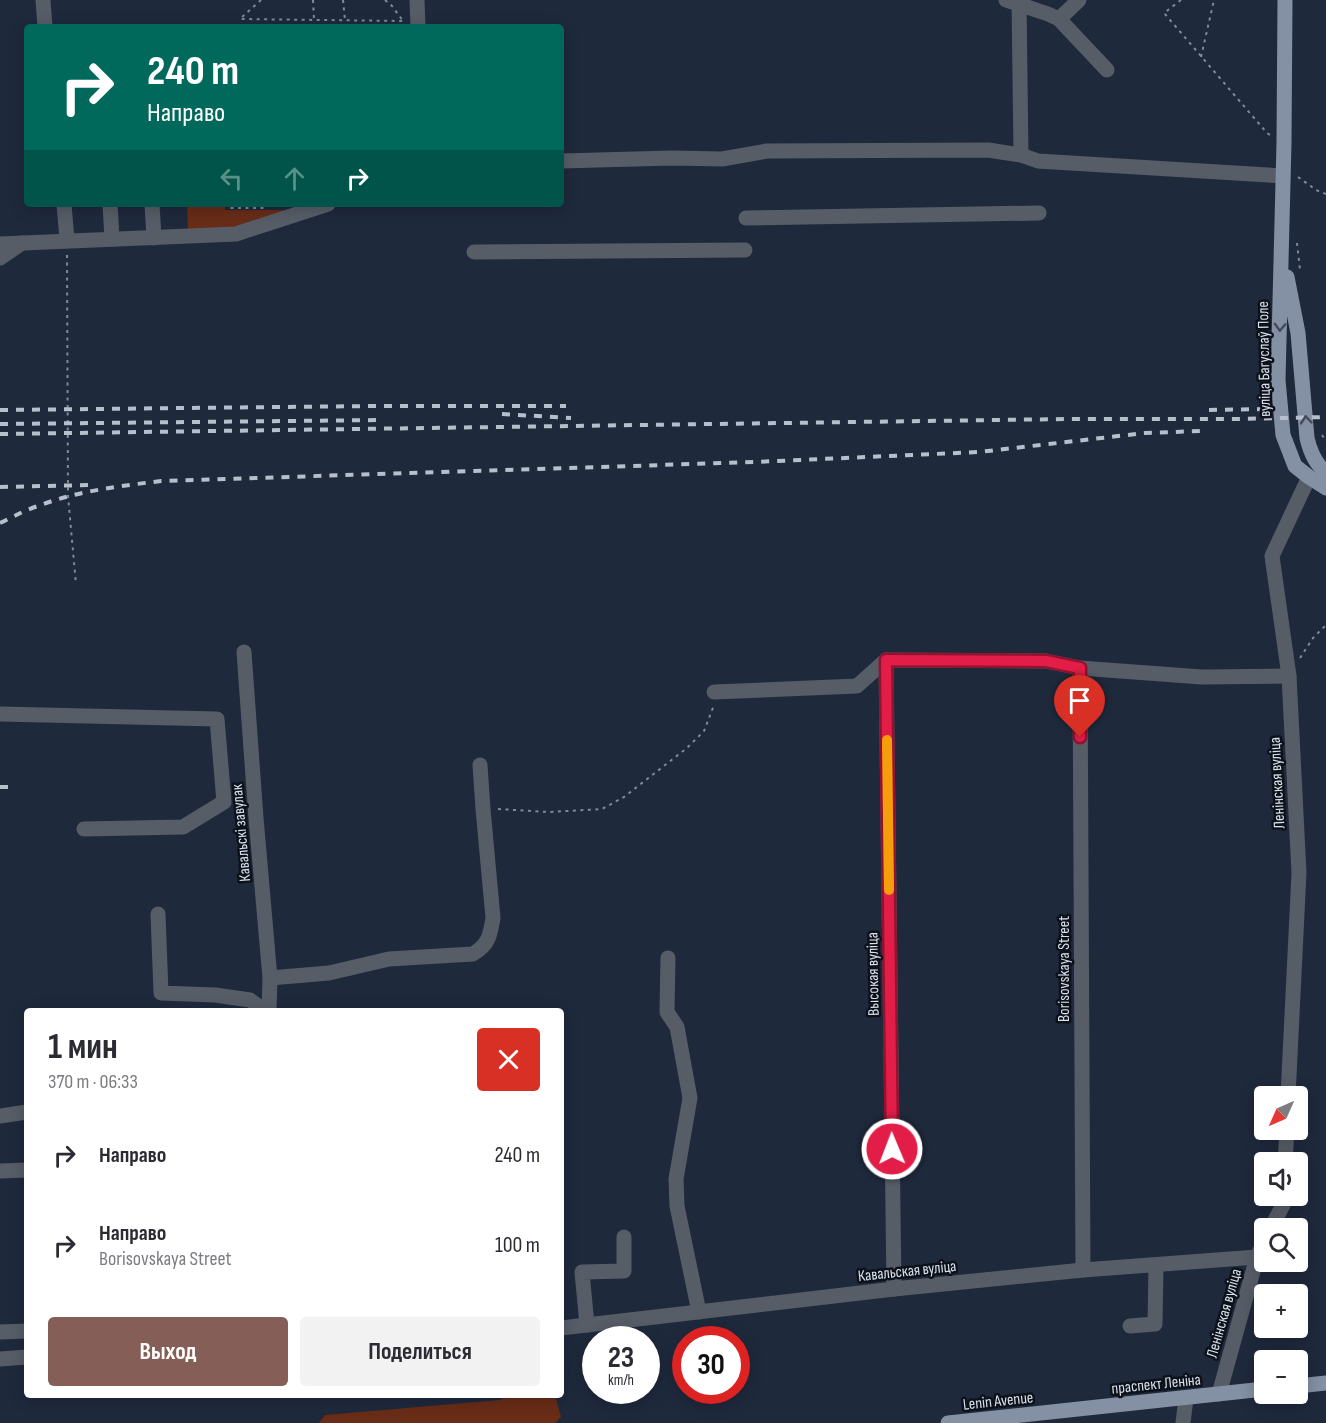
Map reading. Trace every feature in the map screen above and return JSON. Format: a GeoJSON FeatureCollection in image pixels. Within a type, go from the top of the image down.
{"type":"FeatureCollection","features":[{"type":"Feature","properties":{"kind":"main road","name":"вуліца Багуслаў Поле"},"geometry":{"type":"LineString","coordinates":[[1285,0],[1278,380],[1283,435],[1294,466],[1326,488]]}},
{"type":"Feature","properties":{"kind":"main road","name":"вуліца Багуслаў Поле"},"geometry":{"type":"LineString","coordinates":[[1281,248],[1298,333],[1310,450],[1320,468],[1326,472]]}},
{"type":"Feature","properties":{"kind":"main road"},"geometry":{"type":"LineString","coordinates":[[1308,1385],[1326,1383]]}},
{"type":"Feature","properties":{"kind":"main road","name":"праспект Леніна"},"geometry":{"type":"LineString","coordinates":[[948,1423],[1254,1390]]}},
{"type":"Feature","properties":{"kind":"street"},"geometry":{"type":"LineString","coordinates":[[43,0],[45,24]]}},
{"type":"Feature","properties":{"kind":"street"},"geometry":{"type":"LineString","coordinates":[[417,0],[418,24]]}},
{"type":"Feature","properties":{"kind":"street"},"geometry":{"type":"LineString","coordinates":[[1059,19],[1079,0]]}},
{"type":"Feature","properties":{"kind":"street"},"geometry":{"type":"LineString","coordinates":[[1022,155],[1014,1],[1059,19],[1107,70]]}},
{"type":"Feature","properties":{"kind":"street"},"geometry":{"type":"LineString","coordinates":[[564,161],[722,159],[767,152],[988,150],[1022,155],[1038,161],[1283,176]]}},
{"type":"Feature","properties":{"kind":"street"},"geometry":{"type":"LineString","coordinates":[[64,207],[67,240]]}},
{"type":"Feature","properties":{"kind":"street"},"geometry":{"type":"LineString","coordinates":[[110,207],[112,239]]}},
{"type":"Feature","properties":{"kind":"street"},"geometry":{"type":"LineString","coordinates":[[152,207],[154,238]]}},
{"type":"Feature","properties":{"kind":"street"},"geometry":{"type":"LineString","coordinates":[[0,244],[236,234],[319,207]]}},
{"type":"Feature","properties":{"kind":"street"},"geometry":{"type":"LineString","coordinates":[[746,218],[1039,213]]}},
{"type":"Feature","properties":{"kind":"street"},"geometry":{"type":"LineString","coordinates":[[0,258],[22,243]]}},
{"type":"Feature","properties":{"kind":"street"},"geometry":{"type":"LineString","coordinates":[[474,252],[745,250]]}},
{"type":"Feature","properties":{"kind":"street","name":"Ленінская вуліца"},"geometry":{"type":"LineString","coordinates":[[1288,1086],[1299,873],[1289,676],[1272,556],[1309,477]]}},
{"type":"Feature","properties":{"kind":"street","name":"Кавальскі завулак"},"geometry":{"type":"LineString","coordinates":[[244,652],[270,978],[267,1008]]}},
{"type":"Feature","properties":{"kind":"street"},"geometry":{"type":"LineString","coordinates":[[716,692],[857,686],[886,660],[1046,661],[1080,668],[1202,678],[1289,676]]}},
{"type":"Feature","properties":{"kind":"street","name":"Высокая вуліца"},"geometry":{"type":"LineString","coordinates":[[886,660],[894,1288]]}},
{"type":"Feature","properties":{"kind":"street","name":"Borisovskaya Street"},"geometry":{"type":"LineString","coordinates":[[1080,668],[1083,1270]]}},
{"type":"Feature","properties":{"kind":"street"},"geometry":{"type":"LineString","coordinates":[[0,714],[217,719],[224,802],[183,827],[84,829]]}},
{"type":"Feature","properties":{"kind":"street"},"geometry":{"type":"LineString","coordinates":[[270,978],[329,973],[389,959],[473,954],[482,948],[490,934],[493,918],[480,765]]}},
{"type":"Feature","properties":{"kind":"street"},"geometry":{"type":"LineString","coordinates":[[158,914],[161,993],[215,995],[249,1000],[262,1008]]}},
{"type":"Feature","properties":{"kind":"street"},"geometry":{"type":"LineString","coordinates":[[668,957],[667,1012],[677,1027],[690,1098],[676,1179],[677,1206],[699,1312]]}},
{"type":"Feature","properties":{"kind":"street"},"geometry":{"type":"LineString","coordinates":[[0,1116],[24,1112]]}},
{"type":"Feature","properties":{"kind":"street"},"geometry":{"type":"LineString","coordinates":[[0,1171],[24,1170]]}},
{"type":"Feature","properties":{"kind":"street"},"geometry":{"type":"LineString","coordinates":[[586,1325],[582,1272],[624,1271],[624,1237]]}},
{"type":"Feature","properties":{"kind":"street","name":"Кавальская вуліца"},"geometry":{"type":"LineString","coordinates":[[564,1328],[894,1288],[1083,1270],[1254,1257]]}},
{"type":"Feature","properties":{"kind":"street"},"geometry":{"type":"LineString","coordinates":[[1130,1326],[1155,1324],[1156,1265]]}},
{"type":"Feature","properties":{"kind":"street","name":"Ленінская вуліца"},"geometry":{"type":"LineString","coordinates":[[1219,1394],[1254,1268]]}},
{"type":"Feature","properties":{"kind":"street"},"geometry":{"type":"LineString","coordinates":[[0,1332],[24,1331]]}},
{"type":"Feature","properties":{"kind":"street"},"geometry":{"type":"LineString","coordinates":[[0,1359],[24,1357]]}},
{"type":"Feature","properties":{"kind":"street"},"geometry":{"type":"LineString","coordinates":[[1183,1423],[1186,1398]]}},
{"type":"Feature","properties":{"kind":"path"},"geometry":{"type":"LineString","coordinates":[[261,0],[240,18],[403,21]]}},
{"type":"Feature","properties":{"kind":"path"},"geometry":{"type":"LineString","coordinates":[[313,0],[314,20]]}},
{"type":"Feature","properties":{"kind":"path"},"geometry":{"type":"LineString","coordinates":[[343,0],[345,20]]}},
{"type":"Feature","properties":{"kind":"path"},"geometry":{"type":"LineString","coordinates":[[385,0],[403,21]]}},
{"type":"Feature","properties":{"kind":"path"},"geometry":{"type":"LineString","coordinates":[[1174,0],[1177,3]]}},
{"type":"Feature","properties":{"kind":"path"},"geometry":{"type":"LineString","coordinates":[[1181,0],[1164,13],[1267,133]]}},
{"type":"Feature","properties":{"kind":"path"},"geometry":{"type":"LineString","coordinates":[[1201,57],[1214,0]]}},
{"type":"Feature","properties":{"kind":"path"},"geometry":{"type":"LineString","coordinates":[[402,10],[403,21]]}},
{"type":"Feature","properties":{"kind":"path"},"geometry":{"type":"LineString","coordinates":[[1283,176],[1294,174],[1316,190],[1326,194]]}},
{"type":"Feature","properties":{"kind":"path"},"geometry":{"type":"LineString","coordinates":[[67,240],[69,496],[76,584]]}},
{"type":"Feature","properties":{"kind":"path"},"geometry":{"type":"LineString","coordinates":[[1297,240],[1300,274]]}},
{"type":"Feature","properties":{"kind":"path"},"geometry":{"type":"LineString","coordinates":[[1289,676],[1313,638],[1326,625]]}},
{"type":"Feature","properties":{"kind":"path"},"geometry":{"type":"LineString","coordinates":[[483,809],[549,812],[602,809],[624,797],[693,742],[704,730],[716,692]]}},
{"type":"Feature","properties":{"kind":"shaded area"},"geometry":{"type":"Polygon","coordinates":[[[187,207],[225,207],[225,210],[284,210],[285,214],[250,226],[188,231],[187,207]]]}},
{"type":"Feature","properties":{"kind":"shaded area"},"geometry":{"type":"Polygon","coordinates":[[[504,1398],[556,1398],[561,1417],[555,1423],[319,1423],[325,1415],[504,1398]]]}},
{"type":"Feature","properties":{"kind":"railway"},"geometry":{"type":"LineString","coordinates":[[0,410],[566,406]]}},
{"type":"Feature","properties":{"kind":"railway"},"geometry":{"type":"LineString","coordinates":[[1209,410],[1272,409]]}},
{"type":"Feature","properties":{"kind":"railway"},"geometry":{"type":"LineString","coordinates":[[502,414],[571,418]]}},
{"type":"Feature","properties":{"kind":"railway"},"geometry":{"type":"LineString","coordinates":[[0,434],[1326,417]]}},
{"type":"Feature","properties":{"kind":"railway"},"geometry":{"type":"LineString","coordinates":[[0,424],[384,420]]}},
{"type":"Feature","properties":{"kind":"railway"},"geometry":{"type":"LineString","coordinates":[[0,523],[68,496],[161,481],[755,462],[979,452],[1145,433],[1200,431]]}},
{"type":"Feature","properties":{"kind":"railway"},"geometry":{"type":"LineString","coordinates":[[0,487],[90,485]]}},
{"type":"Feature","properties":{"kind":"railway"},"geometry":{"type":"LineString","coordinates":[[0,787],[13,787]]}},
{"type":"Feature","properties":{"kind":"slow traffic"},"geometry":{"type":"LineString","coordinates":[[887,740],[889,890]]}},
{"type":"Feature","properties":{"kind":"route"},"geometry":{"type":"LineString","coordinates":[[892,1149],[886,660],[1046,661],[1080,668],[1080,737]]}}]}
